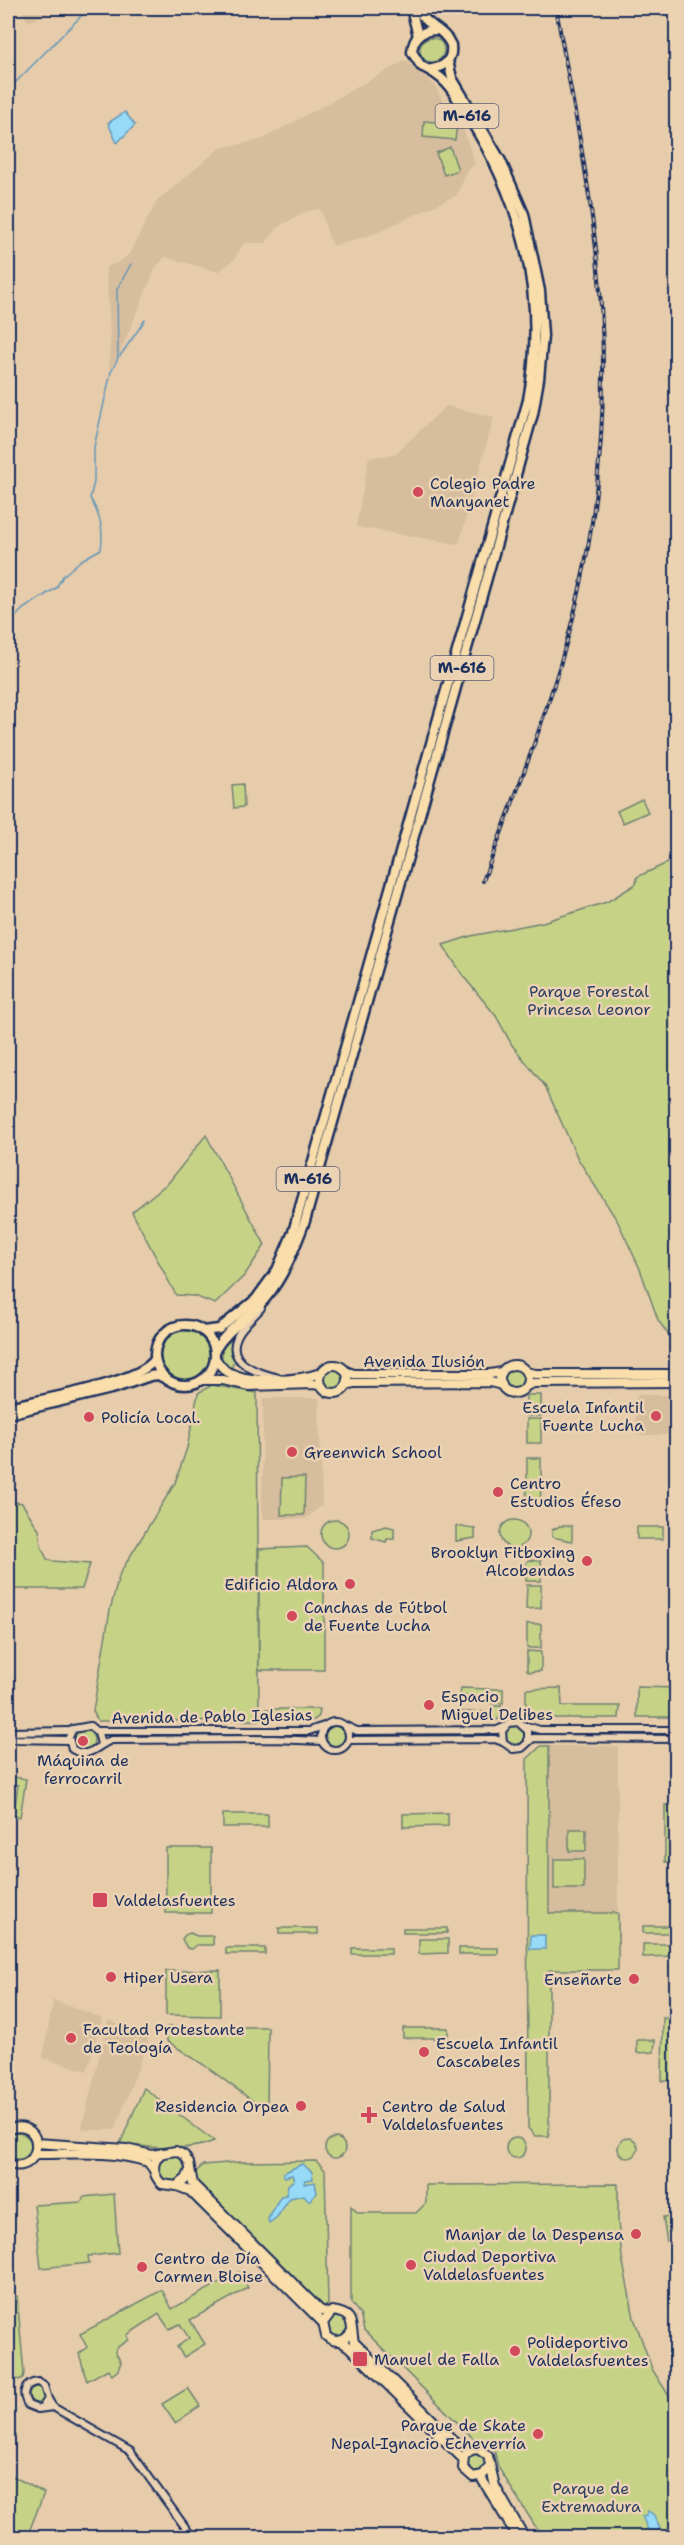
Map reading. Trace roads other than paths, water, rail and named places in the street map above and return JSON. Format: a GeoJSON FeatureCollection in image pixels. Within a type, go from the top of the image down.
{"type":"FeatureCollection","features":[{"type":"Feature","properties":{"kind":"highway","name":"M-616"},"geometry":{"type":"LineString","coordinates":[[155,1359],[159,1339],[166,1332],[184,1325],[203,1331],[219,1329],[256,1299],[277,1270],[293,1232],[521,423],[534,369],[535,335],[529,273],[518,217],[480,135],[444,78],[432,69],[421,66],[414,58],[412,46],[418,36],[411,8]]}},
{"type":"Feature","properties":{"kind":"highway","name":"M-616"},"geometry":{"type":"LineString","coordinates":[[202,1380],[209,1374],[222,1338],[263,1301],[280,1280],[293,1254],[501,528],[533,414],[539,379],[543,336],[540,291],[524,214],[501,160],[452,78],[448,61],[451,45],[446,36],[421,16],[418,8]]}},
{"type":"Feature","properties":{"kind":"highway"},"geometry":{"type":"LineString","coordinates":[[418,36],[423,32],[436,30]]}},
{"type":"Feature","properties":{"kind":"highway"},"geometry":{"type":"LineString","coordinates":[[432,69],[448,61]]}},
{"type":"Feature","properties":{"kind":"highway"},"geometry":{"type":"LineString","coordinates":[[203,1331],[209,1336],[215,1354]]}},
{"type":"Feature","properties":{"kind":"highway"},"geometry":{"type":"LineString","coordinates":[[155,1359],[159,1370],[167,1379]]}},
{"type":"Feature","properties":{"kind":"highway"},"geometry":{"type":"LineString","coordinates":[[8,1407],[118,1381],[152,1365],[155,1359]]}},
{"type":"Feature","properties":{"kind":"highway"},"geometry":{"type":"LineString","coordinates":[[8,1414],[115,1388],[150,1376],[159,1375],[182,1385],[191,1385],[202,1380]]}},
{"type":"Feature","properties":{"kind":"main road"},"geometry":{"type":"LineString","coordinates":[[202,1380],[223,1380],[249,1386],[314,1384],[334,1393],[342,1390],[347,1384],[345,1371],[335,1365],[308,1377],[251,1379],[236,1376],[222,1368],[215,1354]]}},
{"type":"Feature","properties":{"kind":"main road"},"geometry":{"type":"LineString","coordinates":[[526,1372],[528,1379],[521,1391],[514,1393],[507,1391],[502,1385],[502,1372],[508,1366],[516,1365],[526,1372],[535,1374],[676,1374]]}},
{"type":"Feature","properties":{"kind":"main road","name":"Avenida Ilusión"},"geometry":{"type":"LineString","coordinates":[[345,1371],[354,1374],[490,1374],[502,1372]]}},
{"type":"Feature","properties":{"kind":"main road"},"geometry":{"type":"LineString","coordinates":[[321,1373],[321,1386]]}},
{"type":"Feature","properties":{"kind":"main road","name":"Avenida Ilusión"},"geometry":{"type":"LineString","coordinates":[[347,1384],[490,1382],[502,1385]]}},
{"type":"Feature","properties":{"kind":"main road"},"geometry":{"type":"LineString","coordinates":[[526,1386],[538,1383],[676,1382]]}},
{"type":"Feature","properties":{"kind":"main road"},"geometry":{"type":"LineString","coordinates":[[8,2128],[24,2127],[30,2131],[36,2143],[35,2154]]}},
{"type":"Feature","properties":{"kind":"main road"},"geometry":{"type":"LineString","coordinates":[[36,2143],[126,2149],[152,2154],[176,2151],[184,2155],[189,2163],[193,2184],[320,2310],[330,2314]]}},
{"type":"Feature","properties":{"kind":"main road"},"geometry":{"type":"LineString","coordinates":[[154,2170],[156,2160],[164,2152]]}},
{"type":"Feature","properties":{"kind":"main road"},"geometry":{"type":"LineString","coordinates":[[8,2163],[16,2166],[24,2164],[35,2154],[105,2153],[130,2156],[148,2162],[162,2184],[190,2191],[323,2323],[326,2336],[350,2347],[463,2459]]}},
{"type":"Feature","properties":{"kind":"main road"},"geometry":{"type":"LineString","coordinates":[[177,2186],[186,2179],[190,2171]]}},
{"type":"Feature","properties":{"kind":"main road"},"geometry":{"type":"LineString","coordinates":[[323,2323],[332,2311],[347,2315],[352,2322],[351,2332],[354,2342],[363,2351],[459,2446],[485,2452],[495,2486],[525,2538]]}},
{"type":"Feature","properties":{"kind":"main road"},"geometry":{"type":"LineString","coordinates":[[340,2341],[351,2332]]}},
{"type":"Feature","properties":{"kind":"main road"},"geometry":{"type":"LineString","coordinates":[[471,2450],[463,2459],[463,2468],[466,2472],[473,2477],[480,2476],[489,2467]]}},
{"type":"Feature","properties":{"kind":"main road"},"geometry":{"type":"LineString","coordinates":[[480,2476],[518,2538]]}},
{"type":"Feature","properties":{"kind":"street"},"geometry":{"type":"LineString","coordinates":[[280,1280],[273,1295],[237,1335],[235,1343],[238,1357],[249,1368],[281,1378]]}},
{"type":"Feature","properties":{"kind":"street"},"geometry":{"type":"LineString","coordinates":[[346,1726],[349,1740],[344,1747],[334,1750],[327,1748],[321,1735],[327,1725],[338,1722],[357,1731],[497,1731],[513,1722],[540,1730],[676,1730]]}},
{"type":"Feature","properties":{"kind":"street","name":"Avenida de Pablo Iglesias"},"geometry":{"type":"LineString","coordinates":[[96,1731],[309,1731],[327,1725]]}},
{"type":"Feature","properties":{"kind":"street"},"geometry":{"type":"LineString","coordinates":[[8,1732],[71,1731],[77,1727],[86,1726],[96,1731],[101,1738],[101,1744],[92,1752],[84,1754],[72,1749],[68,1740],[71,1731]]}},
{"type":"Feature","properties":{"kind":"street"},"geometry":{"type":"LineString","coordinates":[[526,1726],[528,1742]]}},
{"type":"Feature","properties":{"kind":"street"},"geometry":{"type":"LineString","coordinates":[[503,1742],[502,1731],[505,1727]]}},
{"type":"Feature","properties":{"kind":"street"},"geometry":{"type":"LineString","coordinates":[[349,1740],[495,1739],[513,1749],[522,1748],[533,1738],[676,1739]]}},
{"type":"Feature","properties":{"kind":"street"},"geometry":{"type":"LineString","coordinates":[[8,1739],[68,1740]]}},
{"type":"Feature","properties":{"kind":"street","name":"Avenida de Pablo Iglesias"},"geometry":{"type":"LineString","coordinates":[[101,1744],[111,1740],[322,1741]]}},
{"type":"Feature","properties":{"kind":"street"},"geometry":{"type":"LineString","coordinates":[[53,2407],[34,2409],[28,2405],[25,2400],[26,2388],[35,2382],[42,2384],[53,2407],[130,2451],[194,2538]]}},
{"type":"Feature","properties":{"kind":"street"},"geometry":{"type":"LineString","coordinates":[[42,2408],[48,2399]]}},
{"type":"Feature","properties":{"kind":"water"},"geometry":{"type":"Polygon","coordinates":[[[125,112],[135,125],[117,143],[108,123],[125,112]]]}},
{"type":"Feature","properties":{"kind":"water"},"geometry":{"type":"Polygon","coordinates":[[[531,1935],[545,1935],[545,1949],[530,1949],[531,1935]]]}},
{"type":"Feature","properties":{"kind":"water"},"geometry":{"type":"Polygon","coordinates":[[[302,2164],[312,2172],[313,2179],[305,2180],[304,2184],[315,2182],[317,2193],[309,2201],[304,2195],[290,2198],[277,2217],[269,2223],[268,2218],[271,2216],[269,2215],[281,2196],[286,2195],[288,2185],[294,2180],[292,2175],[284,2177],[283,2173],[302,2164]]]}},
{"type":"Feature","properties":{"kind":"water"},"geometry":{"type":"Polygon","coordinates":[[[648,2511],[654,2515],[660,2529],[652,2533],[649,2532],[642,2516],[648,2511]]]}},
{"type":"Feature","properties":{"kind":"waterway"},"geometry":{"type":"LineString","coordinates":[[8,90],[89,8]]}},
{"type":"Feature","properties":{"kind":"waterway"},"geometry":{"type":"LineString","coordinates":[[8,625],[23,609],[56,588],[63,576],[80,561],[101,549],[100,522],[90,498],[94,482],[94,447],[111,372],[118,358],[117,289],[131,264]]}},
{"type":"Feature","properties":{"kind":"waterway"},"geometry":{"type":"LineString","coordinates":[[120,356],[145,320]]}},
{"type":"Feature","properties":{"kind":"railway"},"geometry":{"type":"LineString","coordinates":[[483,881],[537,736],[561,663],[588,546],[599,462],[603,377],[600,291],[588,188],[556,8]]}},
{"type":"Feature","properties":{"kind":"place","name":"Colegio Padre Manyanet"},"geometry":{"type":"Point","coordinates":[418,492]}},
{"type":"Feature","properties":{"kind":"place","name":"Escuela Infantil Fuente Lucha"},"geometry":{"type":"Point","coordinates":[656,1416]}},
{"type":"Feature","properties":{"kind":"place","name":"Policía Local."},"geometry":{"type":"Point","coordinates":[89,1417]}},
{"type":"Feature","properties":{"kind":"place","name":"Greenwich School"},"geometry":{"type":"Point","coordinates":[292,1452]}},
{"type":"Feature","properties":{"kind":"place","name":"Centro Estudios Éfeso"},"geometry":{"type":"Point","coordinates":[498,1492]}},
{"type":"Feature","properties":{"kind":"place","name":"Brooklyn Fitboxing Alcobendas"},"geometry":{"type":"Point","coordinates":[587,1561]}},
{"type":"Feature","properties":{"kind":"place","name":"Edificio Aldora"},"geometry":{"type":"Point","coordinates":[350,1584]}},
{"type":"Feature","properties":{"kind":"place","name":"Canchas de Fútbol de Fuente Lucha"},"geometry":{"type":"Point","coordinates":[292,1616]}},
{"type":"Feature","properties":{"kind":"place","name":"Espacio Miguel Delibes"},"geometry":{"type":"Point","coordinates":[429,1705]}},
{"type":"Feature","properties":{"kind":"place","name":"Máquina de ferrocarril"},"geometry":{"type":"Point","coordinates":[83,1741]}},
{"type":"Feature","properties":{"kind":"place","name":"Valdelasfuentes"},"geometry":{"type":"Point","coordinates":[100,1900]}},
{"type":"Feature","properties":{"kind":"place","name":"Hiper Usera"},"geometry":{"type":"Point","coordinates":[111,1977]}},
{"type":"Feature","properties":{"kind":"place","name":"Enseñarte"},"geometry":{"type":"Point","coordinates":[634,1979]}},
{"type":"Feature","properties":{"kind":"place","name":"Facultad Protestante de Teología"},"geometry":{"type":"Point","coordinates":[71,2038]}},
{"type":"Feature","properties":{"kind":"place","name":"Escuela Infantil Cascabeles"},"geometry":{"type":"Point","coordinates":[424,2052]}},
{"type":"Feature","properties":{"kind":"place","name":"Residencia Orpea"},"geometry":{"type":"Point","coordinates":[301,2106]}},
{"type":"Feature","properties":{"kind":"place","name":"Centro de Salud Valdelasfuentes"},"geometry":{"type":"Point","coordinates":[369,2115]}},
{"type":"Feature","properties":{"kind":"place","name":"Manjar de la Despensa"},"geometry":{"type":"Point","coordinates":[636,2234]}},
{"type":"Feature","properties":{"kind":"place","name":"Ciudad Deportiva Valdelasfuentes"},"geometry":{"type":"Point","coordinates":[411,2265]}},
{"type":"Feature","properties":{"kind":"place","name":"Centro de Día Carmen Bloise"},"geometry":{"type":"Point","coordinates":[142,2267]}},
{"type":"Feature","properties":{"kind":"place","name":"Polideportivo Valdelasfuentes"},"geometry":{"type":"Point","coordinates":[515,2351]}},
{"type":"Feature","properties":{"kind":"place","name":"Manuel de Falla"},"geometry":{"type":"Point","coordinates":[360,2359]}},
{"type":"Feature","properties":{"kind":"place","name":"Parque de Skate Nepal-Ignacio Echeverría"},"geometry":{"type":"Point","coordinates":[538,2434]}},
{"type":"Feature","properties":{"kind":"park label","name":"Parque Forestal Princesa Leonor"},"geometry":{"type":"Point","coordinates":[589,1000]}},
{"type":"Feature","properties":{"kind":"park label","name":"Parque de Extremadura"},"geometry":{"type":"Point","coordinates":[591,2497]}}]}
